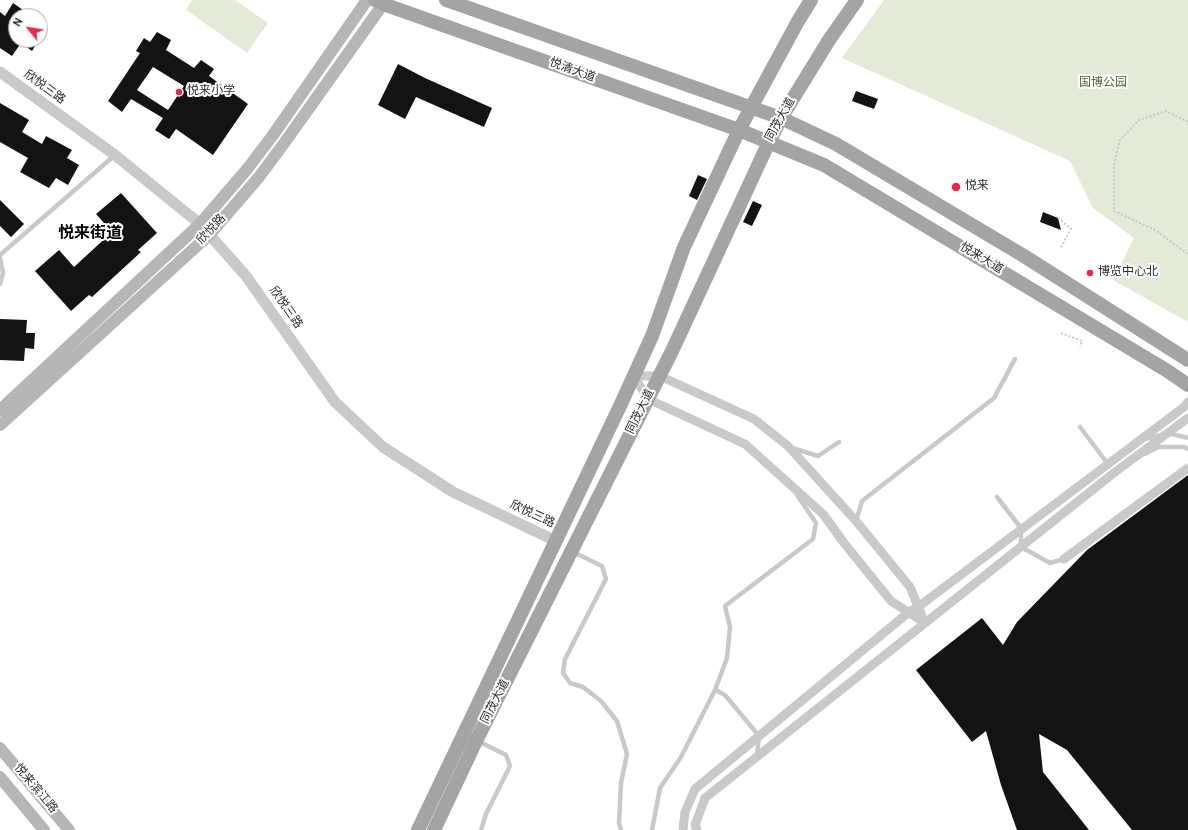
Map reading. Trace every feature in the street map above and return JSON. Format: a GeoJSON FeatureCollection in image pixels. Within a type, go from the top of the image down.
{"type":"FeatureCollection","features":[{"type":"Feature","properties":{"kind":"main road","name":"欣悦路"},"geometry":{"type":"LineString","coordinates":[[0,410],[200,224],[248,168],[273,135],[367,0]]}},
{"type":"Feature","properties":{"kind":"main road","name":"悦清大道"},"geometry":{"type":"LineString","coordinates":[[446,0],[781,118]]}},
{"type":"Feature","properties":{"kind":"main road"},"geometry":{"type":"LineString","coordinates":[[461,0],[491,16]]}},
{"type":"Feature","properties":{"kind":"main road","name":"同茂大道"},"geometry":{"type":"LineString","coordinates":[[418,830],[634,376],[652,336],[684,247],[738,130],[811,0]]}},
{"type":"Feature","properties":{"kind":"main road","name":"同茂大道"},"geometry":{"type":"LineString","coordinates":[[434,830],[476,741],[660,376],[781,118],[829,40],[857,0]]}},
{"type":"Feature","properties":{"kind":"main road","name":"欣悦路"},"geometry":{"type":"LineString","coordinates":[[0,425],[210,234],[259,177],[285,142],[381,1]]}},
{"type":"Feature","properties":{"kind":"main road","name":"悦清大道"},"geometry":{"type":"LineString","coordinates":[[381,1],[769,142]]}},
{"type":"Feature","properties":{"kind":"main road","name":"悦来大道"},"geometry":{"type":"LineString","coordinates":[[781,118],[836,144],[909,187],[1031,260],[1188,360]]}},
{"type":"Feature","properties":{"kind":"main road","name":"悦来大道"},"geometry":{"type":"LineString","coordinates":[[769,142],[824,165],[1166,370],[1188,385]]}},
{"type":"Feature","properties":{"kind":"main road","name":"悦来滨江路"},"geometry":{"type":"LineString","coordinates":[[0,748],[69,830]]}},
{"type":"Feature","properties":{"kind":"main road","name":"悦来滨江路"},"geometry":{"type":"LineString","coordinates":[[0,777],[44,830]]}},
{"type":"Feature","properties":{"kind":"street","name":"欣悦三路"},"geometry":{"type":"LineString","coordinates":[[0,72],[115,155],[200,224],[246,276],[335,402],[383,447],[407,464],[453,492],[556,541]]}},
{"type":"Feature","properties":{"kind":"street"},"geometry":{"type":"LineString","coordinates":[[634,376],[660,376],[754,419],[788,446],[856,522],[910,587],[925,623]]}},
{"type":"Feature","properties":{"kind":"street"},"geometry":{"type":"LineString","coordinates":[[634,376],[648,400],[745,444],[786,479],[823,514],[844,543],[891,601],[925,623]]}},
{"type":"Feature","properties":{"kind":"street"},"geometry":{"type":"LineString","coordinates":[[684,830],[685,812],[695,789],[909,612],[918,607],[1184,407],[1188,402]]}},
{"type":"Feature","properties":{"kind":"street"},"geometry":{"type":"LineString","coordinates":[[697,830],[695,825],[705,798],[1115,472],[1188,418]]}},
{"type":"Feature","properties":{"kind":"street"},"geometry":{"type":"LineString","coordinates":[[1064,559],[1188,468]]}},
{"type":"Feature","properties":{"kind":"lane"},"geometry":{"type":"LineString","coordinates":[[0,284],[3,273],[0,256],[115,155]]}},
{"type":"Feature","properties":{"kind":"lane"},"geometry":{"type":"LineString","coordinates":[[856,522],[862,501],[994,398],[1015,359]]}},
{"type":"Feature","properties":{"kind":"lane"},"geometry":{"type":"LineString","coordinates":[[1080,427],[1108,464]]}},
{"type":"Feature","properties":{"kind":"lane"},"geometry":{"type":"LineString","coordinates":[[1137,442],[1168,433],[1188,438]]}},
{"type":"Feature","properties":{"kind":"lane"},"geometry":{"type":"LineString","coordinates":[[788,446],[818,456],[838,442]]}},
{"type":"Feature","properties":{"kind":"lane"},"geometry":{"type":"LineString","coordinates":[[1115,472],[1158,447],[1184,447],[1188,449]]}},
{"type":"Feature","properties":{"kind":"lane"},"geometry":{"type":"LineString","coordinates":[[652,830],[660,788],[681,757],[716,690],[727,658],[730,627],[725,606],[813,538],[816,523],[786,479]]}},
{"type":"Feature","properties":{"kind":"lane"},"geometry":{"type":"LineString","coordinates":[[997,497],[1022,528],[1021,547],[1050,563],[1064,559]]}},
{"type":"Feature","properties":{"kind":"lane"},"geometry":{"type":"LineString","coordinates":[[572,551],[602,566],[606,579],[565,659],[563,673],[570,683],[583,687],[601,701],[617,721],[627,754],[621,783],[619,823],[621,830]]}},
{"type":"Feature","properties":{"kind":"lane"},"geometry":{"type":"LineString","coordinates":[[716,690],[726,695],[759,736],[757,757]]}},
{"type":"Feature","properties":{"kind":"lane"},"geometry":{"type":"LineString","coordinates":[[476,741],[506,755],[510,766],[486,814],[482,830]]}},
{"type":"Feature","properties":{"kind":"path"},"geometry":{"type":"LineString","coordinates":[[1188,122],[1166,111],[1139,120],[1120,140],[1114,165],[1114,211],[1155,230],[1188,254]]}},
{"type":"Feature","properties":{"kind":"path"},"geometry":{"type":"LineString","coordinates":[[1058,218],[1071,229],[1060,249]]}},
{"type":"Feature","properties":{"kind":"path"},"geometry":{"type":"LineString","coordinates":[[1061,334],[1082,341],[1080,347]]}},
{"type":"Feature","properties":{"kind":"green space"},"geometry":{"type":"Polygon","coordinates":[[[192,0],[235,0],[268,23],[247,53],[186,10],[192,0]]]}},
{"type":"Feature","properties":{"kind":"green space","name":"国博公园"},"geometry":{"type":"Polygon","coordinates":[[[884,0],[1188,0],[1188,322],[1113,280],[1134,238],[1093,208],[1070,161],[842,58],[884,0]]]}},
{"type":"Feature","properties":{"kind":"building"},"geometry":{"type":"Polygon","coordinates":[[[13,3],[20,8],[10,8],[13,3]]]}},
{"type":"Feature","properties":{"kind":"building"},"geometry":{"type":"Polygon","coordinates":[[[8,11],[8,48],[18,48],[12,56],[0,48],[0,12],[5,16],[8,11]]]}},
{"type":"Feature","properties":{"kind":"building"},"geometry":{"type":"Polygon","coordinates":[[[157,32],[171,40],[166,50],[194,68],[201,60],[214,69],[209,76],[248,104],[213,155],[176,129],[169,139],[155,130],[163,118],[131,99],[122,112],[108,101],[140,53],[136,51],[144,38],[150,42],[157,32]],[[153,67],[137,90],[168,110],[184,86],[153,67]]]}},
{"type":"Feature","properties":{"kind":"building"},"geometry":{"type":"Polygon","coordinates":[[[398,64],[425,78],[492,108],[484,127],[416,97],[405,119],[378,105],[398,64]]]}},
{"type":"Feature","properties":{"kind":"building"},"geometry":{"type":"Polygon","coordinates":[[[856,91],[878,99],[874,109],[852,101],[856,91]]]}},
{"type":"Feature","properties":{"kind":"building"},"geometry":{"type":"Polygon","coordinates":[[[0,103],[29,120],[22,132],[42,144],[46,136],[72,150],[67,158],[79,165],[68,185],[56,178],[49,188],[20,172],[28,158],[0,142],[0,103]]]}},
{"type":"Feature","properties":{"kind":"building"},"geometry":{"type":"Polygon","coordinates":[[[698,175],[707,179],[697,200],[689,196],[698,175]]]}},
{"type":"Feature","properties":{"kind":"building"},"geometry":{"type":"Polygon","coordinates":[[[121,193],[157,233],[138,250],[141,252],[92,297],[89,295],[71,311],[35,271],[59,250],[74,267],[112,232],[96,214],[121,193]]]}},
{"type":"Feature","properties":{"kind":"building"},"geometry":{"type":"Polygon","coordinates":[[[0,200],[24,224],[11,237],[0,226],[0,200]]]}},
{"type":"Feature","properties":{"kind":"building"},"geometry":{"type":"Polygon","coordinates":[[[753,201],[762,205],[752,226],[743,222],[753,201]]]}},
{"type":"Feature","properties":{"kind":"building"},"geometry":{"type":"Polygon","coordinates":[[[1043,212],[1058,218],[1061,230],[1040,222],[1043,212]]]}},
{"type":"Feature","properties":{"kind":"building"},"geometry":{"type":"Polygon","coordinates":[[[0,319],[27,320],[26,333],[35,333],[34,349],[25,348],[24,361],[0,360],[0,319]]]}},
{"type":"Feature","properties":{"kind":"building"},"geometry":{"type":"Polygon","coordinates":[[[1188,475],[1188,830],[1132,830],[1067,750],[1039,734],[1043,772],[1089,830],[1017,830],[1001,785],[986,731],[972,742],[916,670],[982,618],[1003,645],[1017,622],[1087,550],[1188,475]]]}},
{"type":"Feature","properties":{"kind":"place","name":"悦来小学"},"geometry":{"type":"Point","coordinates":[179,92]}},
{"type":"Feature","properties":{"kind":"place","name":"悦来"},"geometry":{"type":"Point","coordinates":[956,187]}},
{"type":"Feature","properties":{"kind":"place","name":"博览中心北"},"geometry":{"type":"Point","coordinates":[1090,273]}},
{"type":"Feature","properties":{"kind":"district","name":"悦来街道"},"geometry":{"type":"Point","coordinates":[90,235]}}]}
